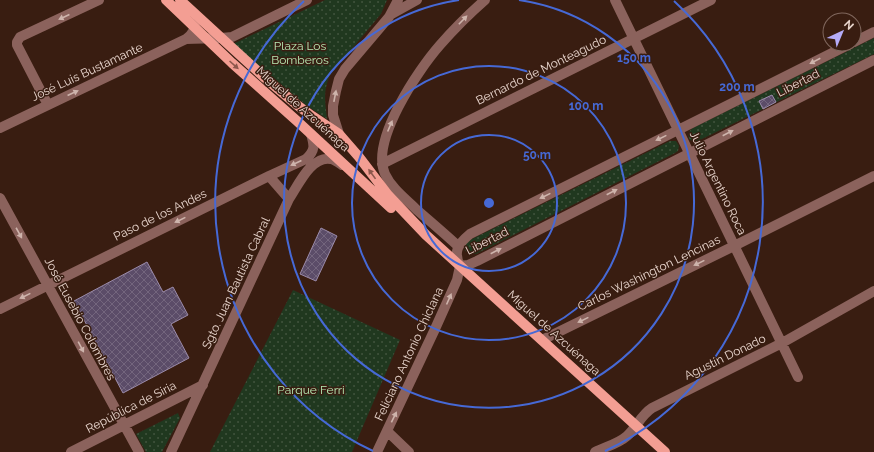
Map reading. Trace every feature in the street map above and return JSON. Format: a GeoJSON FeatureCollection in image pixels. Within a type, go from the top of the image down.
{"type":"FeatureCollection","features":[{"type":"Feature","properties":{"kind":"main road","name":"Miguel de Azcuénaga"},"geometry":{"type":"LineString","coordinates":[[166,0],[398,214],[426,234]]}},
{"type":"Feature","properties":{"kind":"main road","name":"Miguel de Azcuénaga"},"geometry":{"type":"LineString","coordinates":[[180,0],[265,78],[297,105],[339,134],[388,195],[426,234],[665,452]]}},
{"type":"Feature","properties":{"kind":"street"},"geometry":{"type":"LineString","coordinates":[[48,105],[17,45],[17,42],[20,38],[99,0]]}},
{"type":"Feature","properties":{"kind":"street","name":"José Luis Bustamante"},"geometry":{"type":"LineString","coordinates":[[186,39],[232,37],[307,0]]}},
{"type":"Feature","properties":{"kind":"street"},"geometry":{"type":"LineString","coordinates":[[339,134],[333,115],[333,106],[339,79],[345,69],[389,16],[398,0]]}},
{"type":"Feature","properties":{"kind":"street"},"geometry":{"type":"LineString","coordinates":[[389,16],[417,0]]}},
{"type":"Feature","properties":{"kind":"street"},"geometry":{"type":"LineString","coordinates":[[458,246],[396,190],[385,174],[382,164],[384,141],[389,126],[416,76],[440,45],[465,18],[485,0]]}},
{"type":"Feature","properties":{"kind":"street","name":"Julio Argentino Roca"},"geometry":{"type":"LineString","coordinates":[[614,0],[798,377]]}},
{"type":"Feature","properties":{"kind":"street","name":"Bernardo de Monteagudo"},"geometry":{"type":"LineString","coordinates":[[382,164],[711,0]]}},
{"type":"Feature","properties":{"kind":"street"},"geometry":{"type":"LineString","coordinates":[[192,11],[195,27]]}},
{"type":"Feature","properties":{"kind":"street","name":"José Luis Bustamante"},"geometry":{"type":"LineString","coordinates":[[0,128],[186,39],[192,34],[195,27]]}},
{"type":"Feature","properties":{"kind":"street"},"geometry":{"type":"LineString","coordinates":[[862,38],[874,32]]}},
{"type":"Feature","properties":{"kind":"street","name":"Libertad"},"geometry":{"type":"LineString","coordinates":[[834,52],[470,234],[458,246],[457,258],[460,266],[468,265],[477,261],[874,60]]}},
{"type":"Feature","properties":{"kind":"street","name":"Paso de los Andes"},"geometry":{"type":"LineString","coordinates":[[0,309],[306,158],[311,154],[314,148],[314,142],[311,134]]}},
{"type":"Feature","properties":{"kind":"street","name":"Sgto. Juan Bautista Cabral"},"geometry":{"type":"LineString","coordinates":[[171,452],[289,199],[310,167],[315,162],[322,159],[331,159],[349,169]]}},
{"type":"Feature","properties":{"kind":"street"},"geometry":{"type":"LineString","coordinates":[[269,176],[289,199]]}},
{"type":"Feature","properties":{"kind":"street","name":"Carlos Washington Lencinas"},"geometry":{"type":"LineString","coordinates":[[542,340],[874,176]]}},
{"type":"Feature","properties":{"kind":"street","name":"José Eusebio Colombres"},"geometry":{"type":"LineString","coordinates":[[0,198],[138,452]]}},
{"type":"Feature","properties":{"kind":"street","name":"Feliciano Antonio Chiclana"},"geometry":{"type":"LineString","coordinates":[[377,452],[439,322],[457,280],[460,266]]}},
{"type":"Feature","properties":{"kind":"street","name":"Agustín Donado"},"geometry":{"type":"LineString","coordinates":[[595,452],[624,438],[652,408],[782,343],[874,292]]}},
{"type":"Feature","properties":{"kind":"street","name":"República de Siria"},"geometry":{"type":"LineString","coordinates":[[71,452],[203,385]]}},
{"type":"Feature","properties":{"kind":"street"},"geometry":{"type":"LineString","coordinates":[[386,431],[409,452]]}},
{"type":"Feature","properties":{"kind":"green space","name":"Plaza Los Bomberos"},"geometry":{"type":"Polygon","coordinates":[[[325,0],[387,0],[381,14],[330,75],[325,92],[327,119],[306,105],[233,44],[325,0]]]}},
{"type":"Feature","properties":{"kind":"green space"},"geometry":{"type":"Polygon","coordinates":[[[874,38],[874,54],[698,141],[695,142],[690,140],[688,136],[690,130],[693,128],[846,52],[862,52],[862,44],[874,38]]]}},
{"type":"Feature","properties":{"kind":"green space"},"geometry":{"type":"Polygon","coordinates":[[[670,141],[676,141],[679,146],[678,151],[675,153],[476,254],[470,254],[465,251],[466,244],[472,239],[670,141]]]}},
{"type":"Feature","properties":{"kind":"green space","name":"Parque Ferri"},"geometry":{"type":"Polygon","coordinates":[[[293,290],[400,340],[352,452],[210,452],[293,290]]]}},
{"type":"Feature","properties":{"kind":"green space"},"geometry":{"type":"Polygon","coordinates":[[[178,413],[180,418],[162,452],[146,452],[136,434],[178,413]]]}},
{"type":"Feature","properties":{"kind":"building"},"geometry":{"type":"Polygon","coordinates":[[[772,95],[776,102],[763,109],[759,101],[772,95]]]}},
{"type":"Feature","properties":{"kind":"building"},"geometry":{"type":"Polygon","coordinates":[[[321,228],[337,236],[316,281],[300,274],[321,228]]]}},
{"type":"Feature","properties":{"kind":"building"},"geometry":{"type":"Polygon","coordinates":[[[147,262],[163,292],[173,287],[188,315],[171,324],[189,358],[123,393],[74,301],[147,262]]]}}]}
